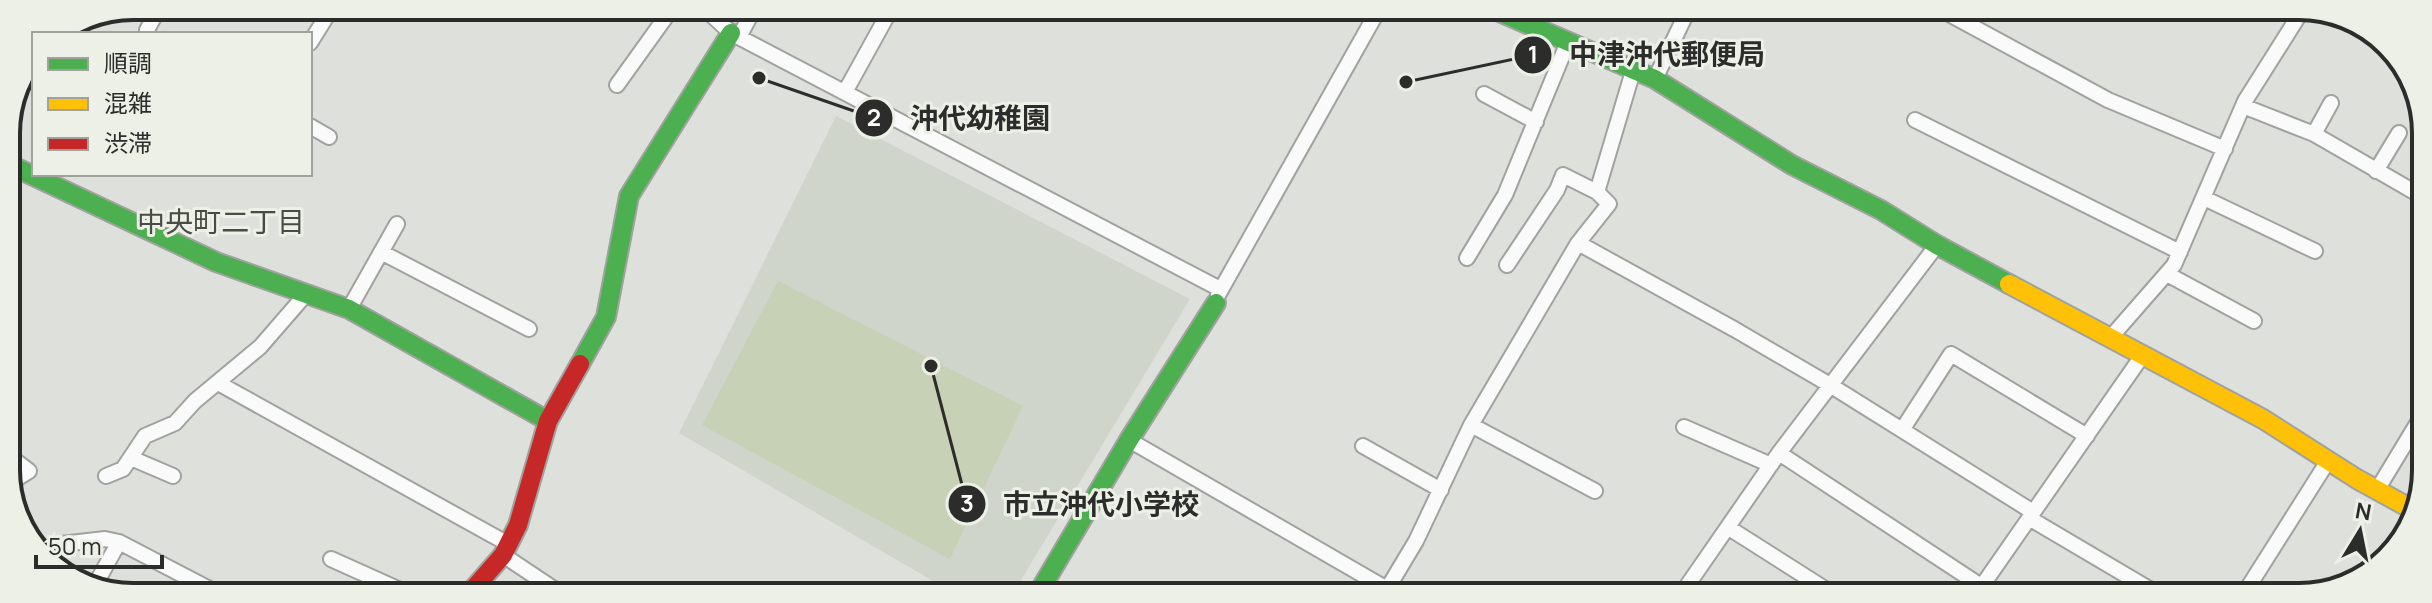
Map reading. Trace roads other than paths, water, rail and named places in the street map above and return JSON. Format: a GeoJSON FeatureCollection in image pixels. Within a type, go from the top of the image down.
{"type":"FeatureCollection","features":[{"type":"Feature","properties":{"kind":"street"},"geometry":{"type":"LineString","coordinates":[[147,30],[152,20]]}},
{"type":"Feature","properties":{"kind":"street"},"geometry":{"type":"LineString","coordinates":[[312,40],[324,20]]}},
{"type":"Feature","properties":{"kind":"street"},"geometry":{"type":"LineString","coordinates":[[617,85],[664,20]]}},
{"type":"Feature","properties":{"kind":"street"},"geometry":{"type":"LineString","coordinates":[[718,20],[735,35],[1218,296]]}},
{"type":"Feature","properties":{"kind":"street"},"geometry":{"type":"LineString","coordinates":[[478,583],[505,550],[518,525],[548,421],[606,317],[629,196],[746,20]]}},
{"type":"Feature","properties":{"kind":"street"},"geometry":{"type":"LineString","coordinates":[[845,92],[885,20]]}},
{"type":"Feature","properties":{"kind":"street"},"geometry":{"type":"LineString","coordinates":[[1044,583],[1218,296],[1373,20]]}},
{"type":"Feature","properties":{"kind":"street"},"geometry":{"type":"LineString","coordinates":[[1518,20],[1655,79],[1792,165],[1881,210],[1937,245],[2263,419],[2406,506]]}},
{"type":"Feature","properties":{"kind":"street"},"geometry":{"type":"LineString","coordinates":[[1655,79],[1683,20]]}},
{"type":"Feature","properties":{"kind":"street"},"geometry":{"type":"LineString","coordinates":[[1960,20],[2108,100],[2225,149]]}},
{"type":"Feature","properties":{"kind":"street"},"geometry":{"type":"LineString","coordinates":[[2111,337],[2167,274],[2180,252],[2243,106],[2296,20]]}},
{"type":"Feature","properties":{"kind":"street"},"geometry":{"type":"LineString","coordinates":[[1467,258],[1505,195],[1568,42]]}},
{"type":"Feature","properties":{"kind":"street"},"geometry":{"type":"LineString","coordinates":[[1597,192],[1633,71]]}},
{"type":"Feature","properties":{"kind":"street"},"geometry":{"type":"LineString","coordinates":[[1484,94],[1536,122]]}},
{"type":"Feature","properties":{"kind":"street"},"geometry":{"type":"LineString","coordinates":[[2314,134],[2331,103]]}},
{"type":"Feature","properties":{"kind":"street"},"geometry":{"type":"LineString","coordinates":[[2243,106],[2314,134],[2412,191]]}},
{"type":"Feature","properties":{"kind":"street"},"geometry":{"type":"LineString","coordinates":[[1915,120],[2180,252]]}},
{"type":"Feature","properties":{"kind":"street"},"geometry":{"type":"LineString","coordinates":[[312,127],[329,137]]}},
{"type":"Feature","properties":{"kind":"street"},"geometry":{"type":"LineString","coordinates":[[2376,171],[2399,133]]}},
{"type":"Feature","properties":{"kind":"street"},"geometry":{"type":"LineString","coordinates":[[1390,583],[1416,541],[1471,425],[1578,243],[1609,204],[1597,192],[1563,175],[1557,190],[1507,265]]}},
{"type":"Feature","properties":{"kind":"street"},"geometry":{"type":"LineString","coordinates":[[34,176],[216,262],[349,309],[548,421]]}},
{"type":"Feature","properties":{"kind":"street"},"geometry":{"type":"LineString","coordinates":[[2204,198],[2315,251]]}},
{"type":"Feature","properties":{"kind":"street"},"geometry":{"type":"LineString","coordinates":[[349,309],[397,224]]}},
{"type":"Feature","properties":{"kind":"street"},"geometry":{"type":"LineString","coordinates":[[1578,243],[1830,385],[2140,583]]}},
{"type":"Feature","properties":{"kind":"street"},"geometry":{"type":"LineString","coordinates":[[1689,583],[1775,459],[1937,245]]}},
{"type":"Feature","properties":{"kind":"street"},"geometry":{"type":"LineString","coordinates":[[381,252],[529,329]]}},
{"type":"Feature","properties":{"kind":"street"},"geometry":{"type":"LineString","coordinates":[[2167,274],[2254,321]]}},
{"type":"Feature","properties":{"kind":"street"},"geometry":{"type":"LineString","coordinates":[[106,476],[123,469],[145,436],[175,423],[195,401],[260,347],[306,294]]}},
{"type":"Feature","properties":{"kind":"street"},"geometry":{"type":"LineString","coordinates":[[1902,430],[1951,354],[2087,436]]}},
{"type":"Feature","properties":{"kind":"street"},"geometry":{"type":"LineString","coordinates":[[1984,583],[2142,356]]}},
{"type":"Feature","properties":{"kind":"street"},"geometry":{"type":"LineString","coordinates":[[218,383],[505,550],[548,583]]}},
{"type":"Feature","properties":{"kind":"street"},"geometry":{"type":"LineString","coordinates":[[1471,425],[1595,491]]}},
{"type":"Feature","properties":{"kind":"street"},"geometry":{"type":"LineString","coordinates":[[1684,427],[1775,459],[1966,583]]}},
{"type":"Feature","properties":{"kind":"street"},"geometry":{"type":"LineString","coordinates":[[2377,490],[2412,434]]}},
{"type":"Feature","properties":{"kind":"street"},"geometry":{"type":"LineString","coordinates":[[1129,440],[1370,583]]}},
{"type":"Feature","properties":{"kind":"street"},"geometry":{"type":"LineString","coordinates":[[1363,446],[1441,490]]}},
{"type":"Feature","properties":{"kind":"street"},"geometry":{"type":"LineString","coordinates":[[131,458],[173,476]]}},
{"type":"Feature","properties":{"kind":"street"},"geometry":{"type":"LineString","coordinates":[[2251,583],[2328,461]]}},
{"type":"Feature","properties":{"kind":"street"},"geometry":{"type":"LineString","coordinates":[[20,464],[29,471],[21,476]]}},
{"type":"Feature","properties":{"kind":"street"},"geometry":{"type":"LineString","coordinates":[[1729,528],[1816,583]]}},
{"type":"Feature","properties":{"kind":"street"},"geometry":{"type":"LineString","coordinates":[[53,545],[105,539],[119,542],[194,583]]}},
{"type":"Feature","properties":{"kind":"street"},"geometry":{"type":"LineString","coordinates":[[99,577],[119,542]]}},
{"type":"Feature","properties":{"kind":"street"},"geometry":{"type":"LineString","coordinates":[[331,559],[384,583]]}},
{"type":"Feature","properties":{"kind":"place","name":"沖代幼稚園"},"geometry":{"type":"Point","coordinates":[759,78]}},
{"type":"Feature","properties":{"kind":"place","name":"中津沖代郵便局"},"geometry":{"type":"Point","coordinates":[1406,82]}},
{"type":"Feature","properties":{"kind":"place","name":"市立沖代小学校"},"geometry":{"type":"Point","coordinates":[931,366]}},
{"type":"Feature","properties":{"kind":"district","name":"中央町二丁目"},"geometry":{"type":"Point","coordinates":[221,221]}}]}
